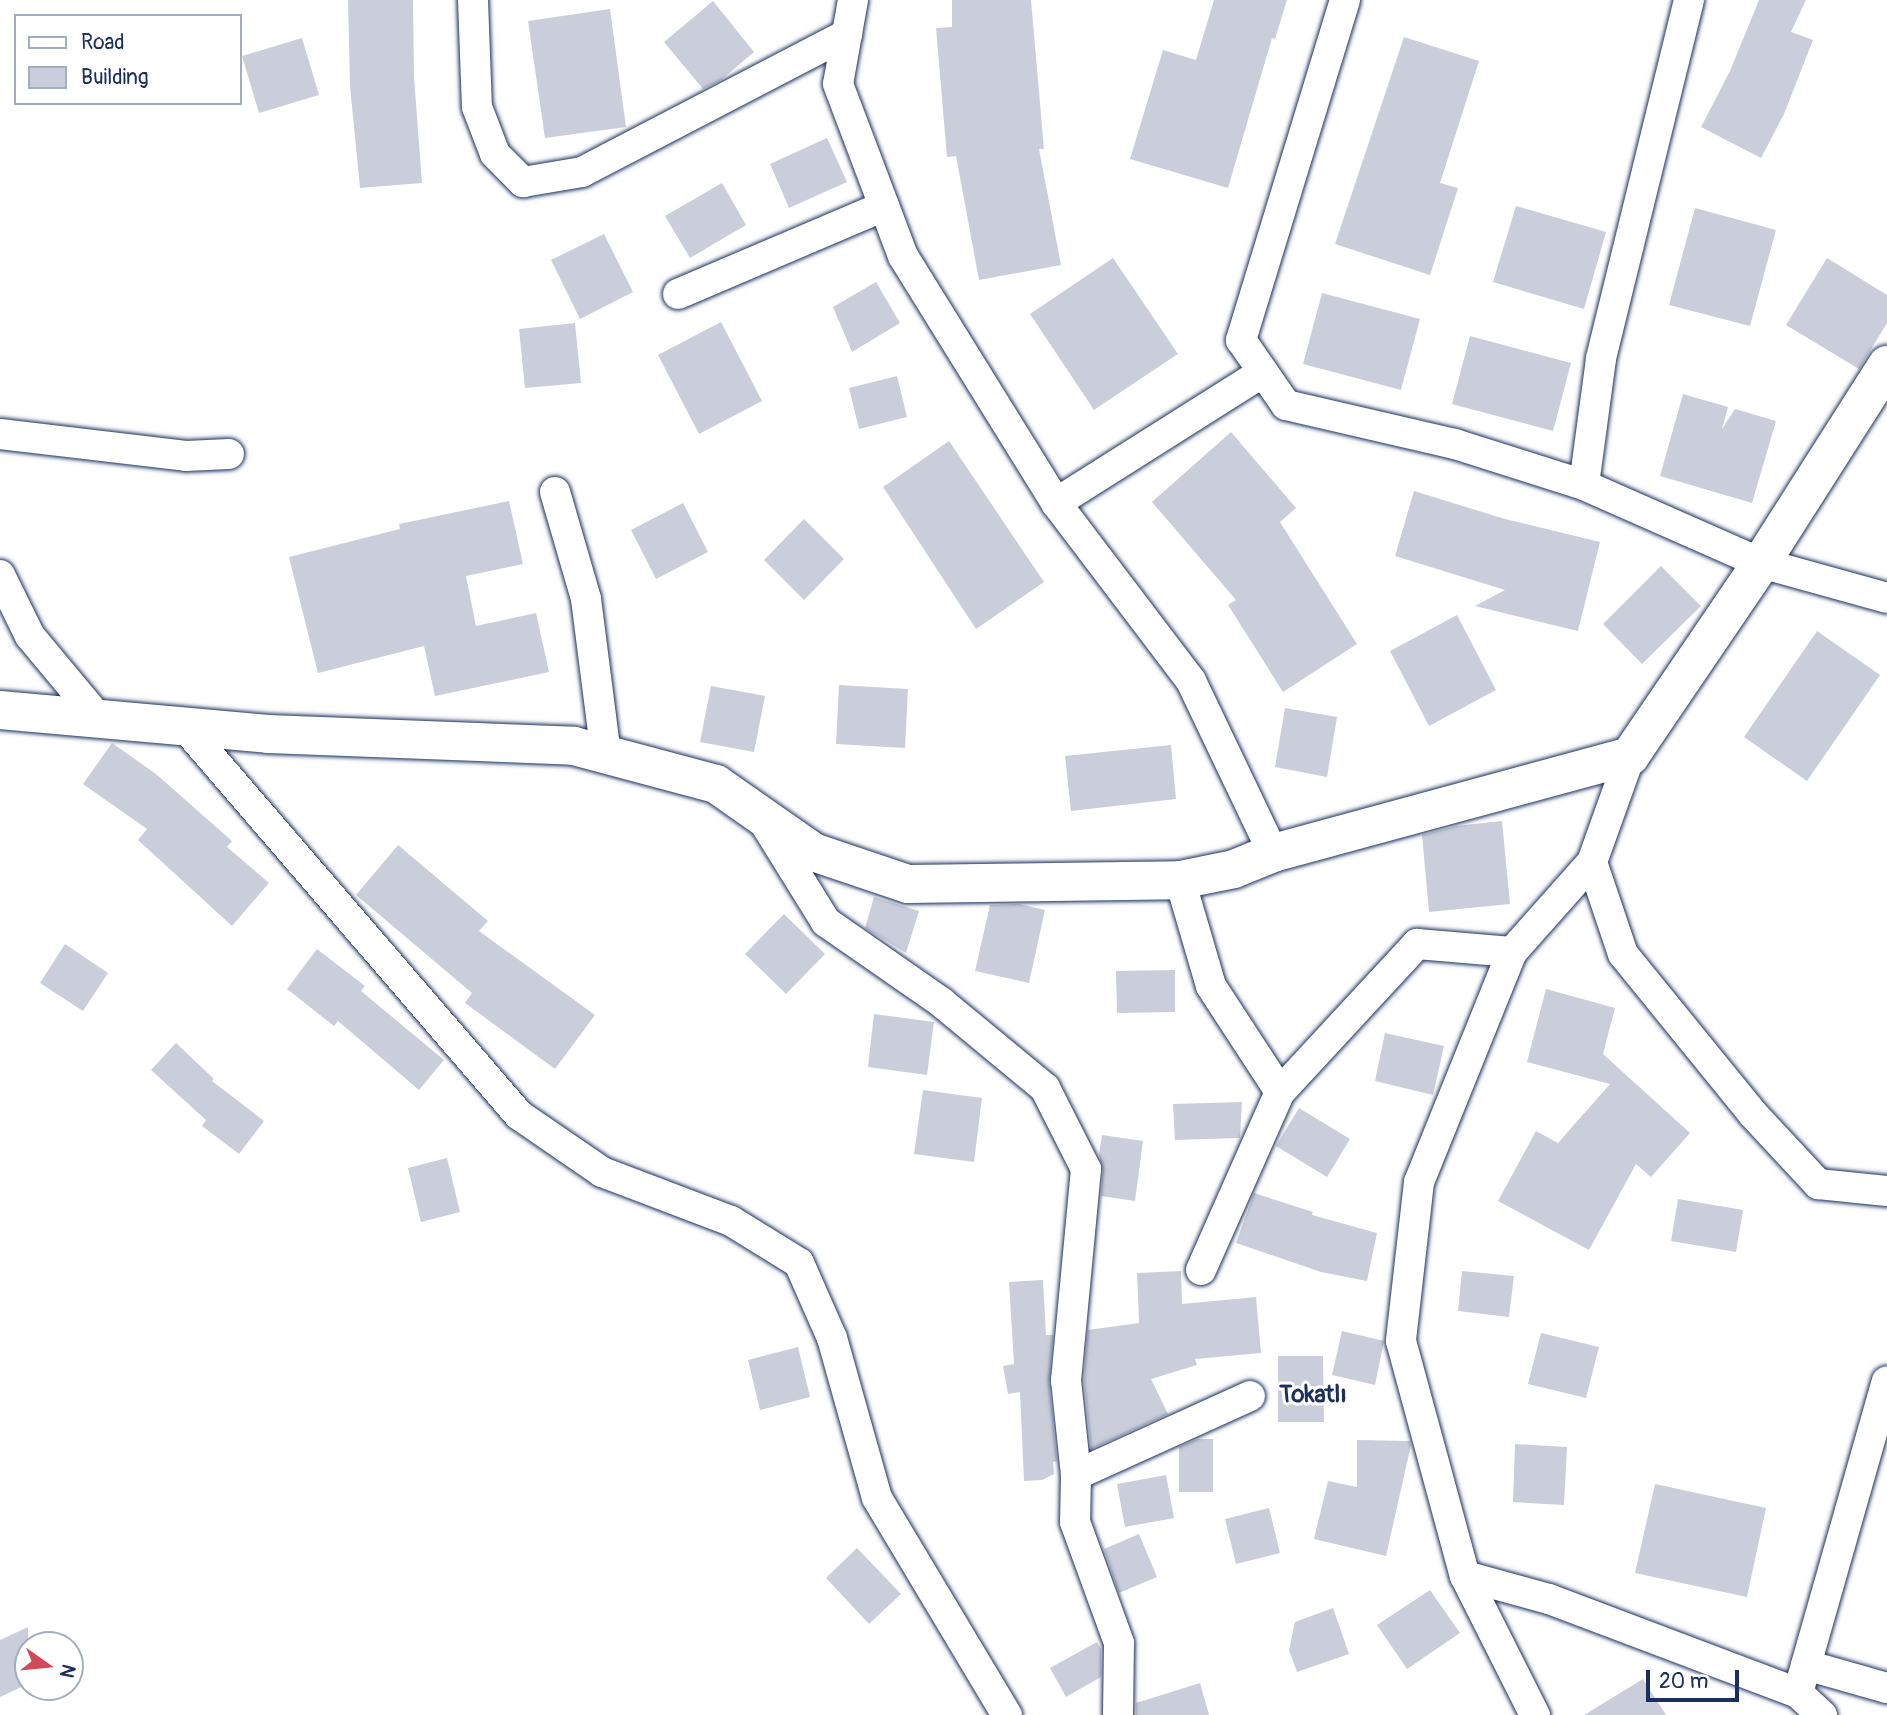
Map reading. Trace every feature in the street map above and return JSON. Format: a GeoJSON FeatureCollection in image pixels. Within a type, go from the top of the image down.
{"type":"FeatureCollection","features":[{"type":"Feature","properties":{"kind":"street"},"geometry":{"type":"LineString","coordinates":[[473,0],[477,107],[495,154],[523,182],[582,172],[847,34]]}},
{"type":"Feature","properties":{"kind":"street"},"geometry":{"type":"LineString","coordinates":[[853,0],[838,84],[903,256],[1056,502],[1191,681],[1273,853]]}},
{"type":"Feature","properties":{"kind":"street"},"geometry":{"type":"LineString","coordinates":[[1345,0],[1241,340],[1286,405],[1455,444],[1584,485],[1760,563],[1887,598]]}},
{"type":"Feature","properties":{"kind":"street"},"geometry":{"type":"LineString","coordinates":[[1584,485],[1601,359],[1689,0]]}},
{"type":"Feature","properties":{"kind":"street"},"geometry":{"type":"LineString","coordinates":[[678,294],[884,206]]}},
{"type":"Feature","properties":{"kind":"street"},"geometry":{"type":"LineString","coordinates":[[1535,1715],[1465,1576],[1401,1341],[1419,1182],[1512,952],[1592,862],[1630,756],[1760,563],[1887,365]]}},
{"type":"Feature","properties":{"kind":"street"},"geometry":{"type":"LineString","coordinates":[[1056,502],[1263,372]]}},
{"type":"Feature","properties":{"kind":"street"},"geometry":{"type":"LineString","coordinates":[[0,434],[186,456],[229,454]]}},
{"type":"Feature","properties":{"kind":"street"},"geometry":{"type":"LineString","coordinates":[[555,492],[586,599],[606,755]]}},
{"type":"Feature","properties":{"kind":"street"},"geometry":{"type":"LineString","coordinates":[[0,575],[30,636],[100,720]]}},
{"type":"Feature","properties":{"kind":"street"},"geometry":{"type":"LineString","coordinates":[[0,709],[268,734],[574,746],[716,784],[813,852],[908,884],[1180,880],[1234,869],[1273,853],[1630,756]]}},
{"type":"Feature","properties":{"kind":"street"},"geometry":{"type":"LineString","coordinates":[[184,726],[519,1115],[602,1172],[732,1221],[799,1263],[832,1338],[877,1498],[1007,1715]]}},
{"type":"Feature","properties":{"kind":"street"},"geometry":{"type":"LineString","coordinates":[[759,814],[825,922],[941,1002],[1045,1088],[1086,1169],[1066,1380],[1076,1475],[1075,1522],[1119,1643],[1118,1715]]}},
{"type":"Feature","properties":{"kind":"street"},"geometry":{"type":"LineString","coordinates":[[1592,862],[1623,954],[1753,1114],[1818,1184],[1887,1191]]}},
{"type":"Feature","properties":{"kind":"street"},"geometry":{"type":"LineString","coordinates":[[1180,880],[1211,986],[1280,1092]]}},
{"type":"Feature","properties":{"kind":"street"},"geometry":{"type":"LineString","coordinates":[[1201,1270],[1280,1092],[1417,944],[1512,952]]}},
{"type":"Feature","properties":{"kind":"street"},"geometry":{"type":"LineString","coordinates":[[1822,1715],[1802,1679],[1887,1381]]}},
{"type":"Feature","properties":{"kind":"street"},"geometry":{"type":"LineString","coordinates":[[1076,1475],[1250,1396]]}},
{"type":"Feature","properties":{"kind":"street"},"geometry":{"type":"LineString","coordinates":[[1465,1576],[1549,1599],[1802,1679],[1887,1688]]}},
{"type":"Feature","properties":{"kind":"building"},"geometry":{"type":"Polygon","coordinates":[[[348,0],[413,0],[414,77],[422,183],[360,188],[350,86],[348,0]]]}},
{"type":"Feature","properties":{"kind":"building"},"geometry":{"type":"Polygon","coordinates":[[[952,0],[1031,0],[1044,149],[1039,149],[1061,265],[979,280],[956,156],[947,157],[936,28],[952,27],[952,0]]]}},
{"type":"Feature","properties":{"kind":"building"},"geometry":{"type":"Polygon","coordinates":[[[1214,0],[1287,0],[1275,39],[1272,38],[1228,188],[1130,159],[1163,50],[1196,60],[1214,0]]]}},
{"type":"Feature","properties":{"kind":"building"},"geometry":{"type":"Polygon","coordinates":[[[1759,0],[1806,0],[1791,32],[1813,40],[1784,114],[1761,158],[1701,127],[1730,71],[1759,0]]]}},
{"type":"Feature","properties":{"kind":"building"},"geometry":{"type":"Polygon","coordinates":[[[713,1],[754,52],[721,80],[703,89],[664,42],[713,1]]]}},
{"type":"Feature","properties":{"kind":"building"},"geometry":{"type":"Polygon","coordinates":[[[610,9],[626,127],[545,138],[528,21],[610,9]]]}},
{"type":"Feature","properties":{"kind":"building"},"geometry":{"type":"Polygon","coordinates":[[[1404,37],[1479,61],[1440,183],[1458,188],[1430,275],[1335,244],[1404,37]]]}},
{"type":"Feature","properties":{"kind":"building"},"geometry":{"type":"Polygon","coordinates":[[[302,38],[319,95],[259,113],[242,56],[302,38]]]}},
{"type":"Feature","properties":{"kind":"building"},"geometry":{"type":"Polygon","coordinates":[[[827,138],[847,182],[789,208],[770,164],[827,138]]]}},
{"type":"Feature","properties":{"kind":"building"},"geometry":{"type":"Polygon","coordinates":[[[722,183],[746,225],[690,258],[665,216],[722,183]]]}},
{"type":"Feature","properties":{"kind":"building"},"geometry":{"type":"Polygon","coordinates":[[[1516,206],[1606,232],[1584,309],[1493,282],[1516,206]]]}},
{"type":"Feature","properties":{"kind":"building"},"geometry":{"type":"Polygon","coordinates":[[[1695,208],[1776,230],[1750,326],[1669,305],[1695,208]]]}},
{"type":"Feature","properties":{"kind":"building"},"geometry":{"type":"Polygon","coordinates":[[[604,234],[633,292],[580,319],[551,260],[604,234]]]}},
{"type":"Feature","properties":{"kind":"building"},"geometry":{"type":"Polygon","coordinates":[[[1113,258],[1178,354],[1094,410],[1030,314],[1113,258]]]}},
{"type":"Feature","properties":{"kind":"building"},"geometry":{"type":"Polygon","coordinates":[[[1827,258],[1887,295],[1887,323],[1859,369],[1786,325],[1827,258]]]}},
{"type":"Feature","properties":{"kind":"building"},"geometry":{"type":"Polygon","coordinates":[[[876,282],[900,323],[852,352],[833,307],[876,282]]]}},
{"type":"Feature","properties":{"kind":"building"},"geometry":{"type":"Polygon","coordinates":[[[1322,293],[1420,319],[1401,390],[1303,364],[1322,293]]]}},
{"type":"Feature","properties":{"kind":"building"},"geometry":{"type":"Polygon","coordinates":[[[721,322],[762,401],[699,434],[658,355],[721,322]]]}},
{"type":"Feature","properties":{"kind":"building"},"geometry":{"type":"Polygon","coordinates":[[[575,323],[581,383],[525,388],[519,329],[575,323]]]}},
{"type":"Feature","properties":{"kind":"building"},"geometry":{"type":"Polygon","coordinates":[[[1470,336],[1571,363],[1553,431],[1452,404],[1470,336]]]}},
{"type":"Feature","properties":{"kind":"building"},"geometry":{"type":"Polygon","coordinates":[[[897,376],[907,417],[859,429],[849,388],[897,376]]]}},
{"type":"Feature","properties":{"kind":"building"},"geometry":{"type":"Polygon","coordinates":[[[1683,394],[1728,407],[1722,429],[1735,409],[1776,421],[1752,503],[1660,476],[1683,394]]]}},
{"type":"Feature","properties":{"kind":"building"},"geometry":{"type":"Polygon","coordinates":[[[1231,432],[1296,508],[1280,522],[1357,644],[1283,692],[1228,605],[1236,600],[1152,502],[1231,432]]]}},
{"type":"Feature","properties":{"kind":"building"},"geometry":{"type":"Polygon","coordinates":[[[949,441],[1044,582],[976,629],[883,487],[949,441]]]}},
{"type":"Feature","properties":{"kind":"building"},"geometry":{"type":"Polygon","coordinates":[[[1414,491],[1505,519],[1600,542],[1578,631],[1475,606],[1505,590],[1395,556],[1414,491]]]}},
{"type":"Feature","properties":{"kind":"building"},"geometry":{"type":"Polygon","coordinates":[[[509,501],[523,564],[466,576],[476,626],[536,613],[549,672],[435,696],[424,646],[318,673],[289,557],[400,529],[399,524],[509,501]]]}},
{"type":"Feature","properties":{"kind":"building"},"geometry":{"type":"Polygon","coordinates":[[[683,503],[708,552],[656,579],[631,530],[683,503]]]}},
{"type":"Feature","properties":{"kind":"building"},"geometry":{"type":"Polygon","coordinates":[[[804,519],[844,559],[804,600],[764,560],[804,519]]]}},
{"type":"Feature","properties":{"kind":"building"},"geometry":{"type":"Polygon","coordinates":[[[1661,566],[1701,606],[1642,664],[1603,624],[1661,566]]]}},
{"type":"Feature","properties":{"kind":"building"},"geometry":{"type":"Polygon","coordinates":[[[1457,615],[1496,690],[1429,726],[1390,651],[1457,615]]]}},
{"type":"Feature","properties":{"kind":"building"},"geometry":{"type":"Polygon","coordinates":[[[1817,631],[1880,675],[1807,781],[1744,737],[1817,631]]]}},
{"type":"Feature","properties":{"kind":"building"},"geometry":{"type":"Polygon","coordinates":[[[839,685],[908,689],[905,748],[836,744],[839,685]]]}},
{"type":"Feature","properties":{"kind":"building"},"geometry":{"type":"Polygon","coordinates":[[[711,686],[765,696],[754,752],[700,742],[711,686]]]}},
{"type":"Feature","properties":{"kind":"building"},"geometry":{"type":"Polygon","coordinates":[[[1285,708],[1337,717],[1327,777],[1275,767],[1285,708]]]}},
{"type":"Feature","properties":{"kind":"building"},"geometry":{"type":"Polygon","coordinates":[[[112,743],[156,774],[232,841],[227,847],[269,883],[232,926],[138,840],[147,829],[83,784],[112,743]]]}},
{"type":"Feature","properties":{"kind":"building"},"geometry":{"type":"Polygon","coordinates":[[[1171,745],[1176,799],[1071,811],[1065,756],[1171,745]]]}},
{"type":"Feature","properties":{"kind":"building"},"geometry":{"type":"Polygon","coordinates":[[[1502,821],[1510,904],[1429,912],[1422,835],[1456,826],[1502,821]]]}},
{"type":"Feature","properties":{"kind":"building"},"geometry":{"type":"Polygon","coordinates":[[[398,845],[488,921],[479,931],[595,1015],[555,1069],[465,1003],[472,993],[356,895],[398,845]]]}},
{"type":"Feature","properties":{"kind":"building"},"geometry":{"type":"Polygon","coordinates":[[[874,897],[919,911],[906,953],[865,928],[874,897]]]}},
{"type":"Feature","properties":{"kind":"building"},"geometry":{"type":"Polygon","coordinates":[[[1019,904],[1045,910],[1029,983],[975,971],[990,905],[1019,904]]]}},
{"type":"Feature","properties":{"kind":"building"},"geometry":{"type":"Polygon","coordinates":[[[784,914],[825,954],[786,994],[745,954],[784,914]]]}},
{"type":"Feature","properties":{"kind":"building"},"geometry":{"type":"Polygon","coordinates":[[[65,944],[108,973],[83,1011],[40,983],[65,944]]]}},
{"type":"Feature","properties":{"kind":"building"},"geometry":{"type":"Polygon","coordinates":[[[317,949],[365,986],[361,991],[444,1060],[419,1090],[338,1021],[334,1026],[287,989],[317,949]]]}},
{"type":"Feature","properties":{"kind":"building"},"geometry":{"type":"Polygon","coordinates":[[[1175,970],[1175,1012],[1117,1013],[1116,971],[1175,970]]]}},
{"type":"Feature","properties":{"kind":"building"},"geometry":{"type":"Polygon","coordinates":[[[1546,989],[1615,1008],[1603,1054],[1690,1133],[1651,1177],[1636,1164],[1589,1250],[1498,1201],[1536,1131],[1558,1143],[1610,1084],[1527,1062],[1546,989]]]}},
{"type":"Feature","properties":{"kind":"building"},"geometry":{"type":"Polygon","coordinates":[[[874,1014],[934,1022],[927,1075],[868,1067],[874,1014]]]}},
{"type":"Feature","properties":{"kind":"building"},"geometry":{"type":"Polygon","coordinates":[[[1385,1033],[1444,1046],[1433,1095],[1375,1081],[1385,1033]]]}},
{"type":"Feature","properties":{"kind":"building"},"geometry":{"type":"Polygon","coordinates":[[[176,1043],[214,1079],[212,1081],[264,1121],[239,1154],[202,1126],[206,1120],[151,1070],[176,1043]]]}},
{"type":"Feature","properties":{"kind":"building"},"geometry":{"type":"Polygon","coordinates":[[[923,1090],[982,1098],[974,1162],[914,1154],[923,1090]]]}},
{"type":"Feature","properties":{"kind":"building"},"geometry":{"type":"Polygon","coordinates":[[[1242,1102],[1240,1138],[1175,1140],[1173,1104],[1242,1102]]]}},
{"type":"Feature","properties":{"kind":"building"},"geometry":{"type":"Polygon","coordinates":[[[1299,1108],[1350,1139],[1327,1177],[1276,1146],[1299,1108]]]}},
{"type":"Feature","properties":{"kind":"building"},"geometry":{"type":"Polygon","coordinates":[[[1102,1135],[1143,1141],[1135,1201],[1101,1196],[1103,1170],[1099,1155],[1102,1135]]]}},
{"type":"Feature","properties":{"kind":"building"},"geometry":{"type":"Polygon","coordinates":[[[447,1158],[460,1212],[421,1222],[408,1168],[447,1158]]]}},
{"type":"Feature","properties":{"kind":"building"},"geometry":{"type":"Polygon","coordinates":[[[1254,1193],[1313,1212],[1312,1215],[1377,1233],[1367,1281],[1321,1272],[1236,1243],[1254,1193]]]}},
{"type":"Feature","properties":{"kind":"building"},"geometry":{"type":"Polygon","coordinates":[[[1678,1199],[1743,1210],[1736,1252],[1671,1241],[1678,1199]]]}},
{"type":"Feature","properties":{"kind":"building"},"geometry":{"type":"Polygon","coordinates":[[[1181,1271],[1182,1304],[1256,1297],[1261,1353],[1195,1359],[1197,1365],[1151,1379],[1168,1414],[1091,1449],[1084,1380],[1088,1330],[1139,1323],[1137,1273],[1181,1271]]]}},
{"type":"Feature","properties":{"kind":"building"},"geometry":{"type":"Polygon","coordinates":[[[1462,1271],[1514,1276],[1509,1317],[1458,1311],[1462,1271]]]}},
{"type":"Feature","properties":{"kind":"building"},"geometry":{"type":"Polygon","coordinates":[[[1043,1280],[1046,1335],[1053,1335],[1049,1382],[1057,1461],[1053,1462],[1054,1474],[1042,1480],[1024,1481],[1020,1392],[1008,1394],[1003,1366],[1014,1364],[1009,1282],[1043,1280]]]}},
{"type":"Feature","properties":{"kind":"building"},"geometry":{"type":"Polygon","coordinates":[[[1342,1331],[1384,1341],[1375,1385],[1332,1375],[1342,1331]]]}},
{"type":"Feature","properties":{"kind":"building"},"geometry":{"type":"Polygon","coordinates":[[[1541,1333],[1599,1347],[1586,1398],[1528,1384],[1541,1333]]]}},
{"type":"Feature","properties":{"kind":"building"},"geometry":{"type":"Polygon","coordinates":[[[798,1347],[810,1397],[760,1410],[748,1360],[798,1347]]]}},
{"type":"Feature","properties":{"kind":"building"},"geometry":{"type":"Polygon","coordinates":[[[1278,1356],[1323,1356],[1324,1422],[1278,1422],[1278,1356]]]}},
{"type":"Feature","properties":{"kind":"building"},"geometry":{"type":"Polygon","coordinates":[[[1198,1439],[1213,1439],[1213,1492],[1179,1492],[1179,1447],[1198,1439]]]}},
{"type":"Feature","properties":{"kind":"building"},"geometry":{"type":"Polygon","coordinates":[[[1357,1440],[1410,1441],[1411,1445],[1386,1556],[1314,1539],[1328,1481],[1357,1487],[1357,1440]]]}},
{"type":"Feature","properties":{"kind":"building"},"geometry":{"type":"Polygon","coordinates":[[[1515,1444],[1567,1447],[1564,1505],[1513,1502],[1515,1444]]]}},
{"type":"Feature","properties":{"kind":"building"},"geometry":{"type":"Polygon","coordinates":[[[1166,1475],[1174,1518],[1125,1527],[1117,1484],[1166,1475]]]}},
{"type":"Feature","properties":{"kind":"building"},"geometry":{"type":"Polygon","coordinates":[[[1655,1484],[1766,1508],[1747,1597],[1635,1573],[1655,1484]]]}},
{"type":"Feature","properties":{"kind":"building"},"geometry":{"type":"Polygon","coordinates":[[[1269,1508],[1280,1553],[1236,1564],[1225,1519],[1269,1508]]]}},
{"type":"Feature","properties":{"kind":"building"},"geometry":{"type":"Polygon","coordinates":[[[1139,1534],[1157,1577],[1119,1593],[1104,1549],[1139,1534]]]}},
{"type":"Feature","properties":{"kind":"building"},"geometry":{"type":"Polygon","coordinates":[[[857,1548],[901,1594],[869,1624],[826,1578],[857,1548]]]}},
{"type":"Feature","properties":{"kind":"building"},"geometry":{"type":"Polygon","coordinates":[[[1430,1590],[1460,1633],[1407,1669],[1377,1625],[1430,1590]]]}},
{"type":"Feature","properties":{"kind":"building"},"geometry":{"type":"Polygon","coordinates":[[[1333,1608],[1349,1654],[1297,1672],[1289,1650],[1295,1622],[1333,1608]]]}},
{"type":"Feature","properties":{"kind":"building"},"geometry":{"type":"Polygon","coordinates":[[[14,1634],[14,1690],[0,1697],[0,1640],[14,1634]]]}},
{"type":"Feature","properties":{"kind":"building"},"geometry":{"type":"Polygon","coordinates":[[[1097,1642],[1101,1649],[1101,1677],[1066,1697],[1050,1668],[1097,1642]]]}},
{"type":"Feature","properties":{"kind":"building"},"geometry":{"type":"Polygon","coordinates":[[[1643,1679],[1666,1715],[1584,1715],[1643,1679]]]}},
{"type":"Feature","properties":{"kind":"building"},"geometry":{"type":"Polygon","coordinates":[[[1200,1683],[1209,1715],[1136,1715],[1136,1703],[1200,1683]]]}},
{"type":"Feature","properties":{"kind":"district","name":"Tokatlı"},"geometry":{"type":"Point","coordinates":[1313,1395]}}]}
